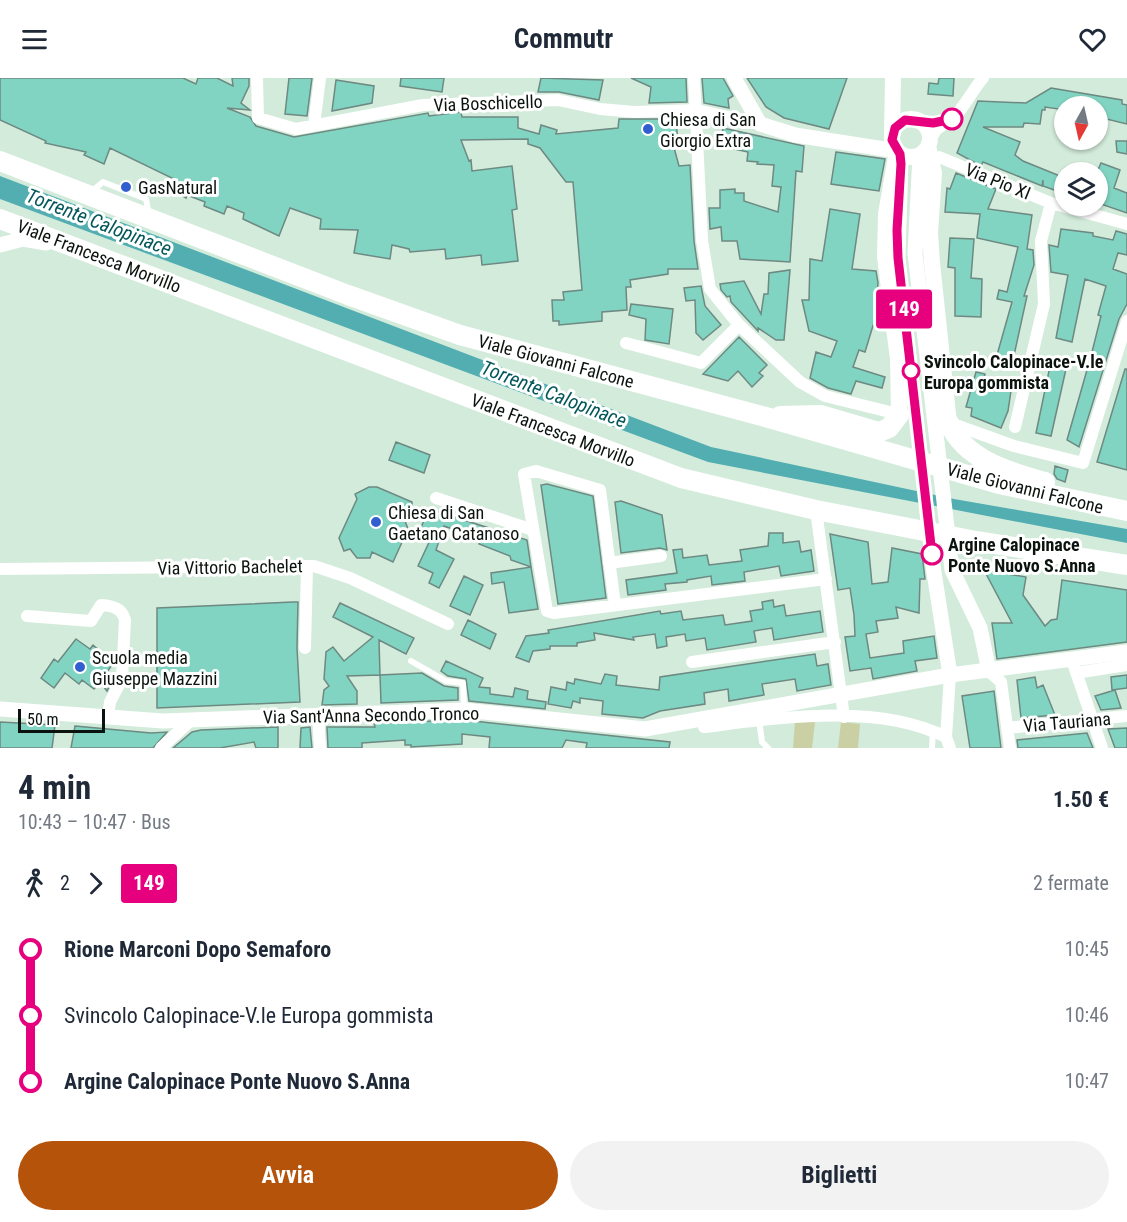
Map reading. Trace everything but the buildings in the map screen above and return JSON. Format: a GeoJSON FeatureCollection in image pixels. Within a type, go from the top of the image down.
{"type":"FeatureCollection","features":[{"type":"Feature","properties":{"kind":"main road"},"geometry":{"type":"LineString","coordinates":[[893,78],[892,140],[898,152],[908,157],[928,150]]}},
{"type":"Feature","properties":{"kind":"main road"},"geometry":{"type":"LineString","coordinates":[[903,78],[903,105],[908,116],[927,128],[928,150],[934,173],[930,233],[944,427],[962,444],[995,465],[1079,492],[1101,507]]}},
{"type":"Feature","properties":{"kind":"main road"},"geometry":{"type":"LineString","coordinates":[[892,133],[900,123],[917,120]]}},
{"type":"Feature","properties":{"kind":"main road"},"geometry":{"type":"LineString","coordinates":[[762,416],[821,415],[879,432],[889,428],[903,415],[885,257],[886,214],[898,152]]}},
{"type":"Feature","properties":{"kind":"main road","name":"Viale Giovanni Falcone"},"geometry":{"type":"LineString","coordinates":[[0,161],[460,335],[762,416],[999,484],[1127,511]]}},
{"type":"Feature","properties":{"kind":"main road","name":"Viale Francesca Morvillo"},"geometry":{"type":"LineString","coordinates":[[0,219],[681,478],[816,510],[976,541],[1127,565]]}},
{"type":"Feature","properties":{"kind":"street","name":"Via Boschicello"},"geometry":{"type":"LineString","coordinates":[[256,78],[258,118],[296,129],[423,105],[558,100],[600,109],[634,112],[697,110],[760,124]]}},
{"type":"Feature","properties":{"kind":"street"},"geometry":{"type":"LineString","coordinates":[[314,125],[320,78]]}},
{"type":"Feature","properties":{"kind":"street"},"geometry":{"type":"LineString","coordinates":[[694,78],[702,240],[710,289],[739,326],[800,382],[825,396],[903,415]]}},
{"type":"Feature","properties":{"kind":"street"},"geometry":{"type":"LineString","coordinates":[[734,78],[760,124],[795,135],[898,152],[898,258],[933,566],[950,675],[948,743]]}},
{"type":"Feature","properties":{"kind":"street"},"geometry":{"type":"LineString","coordinates":[[928,150],[936,130],[957,115],[970,92],[983,78]]}},
{"type":"Feature","properties":{"kind":"street"},"geometry":{"type":"LineString","coordinates":[[917,120],[933,123],[948,121]]}},
{"type":"Feature","properties":{"kind":"street"},"geometry":{"type":"LineString","coordinates":[[871,146],[892,133]]}},
{"type":"Feature","properties":{"kind":"street","name":"Via Pio XI"},"geometry":{"type":"LineString","coordinates":[[928,150],[1051,203],[1127,224]]}},
{"type":"Feature","properties":{"kind":"street"},"geometry":{"type":"LineString","coordinates":[[1015,427],[1044,304],[1041,241],[1051,203]]}},
{"type":"Feature","properties":{"kind":"street"},"geometry":{"type":"LineString","coordinates":[[0,245],[23,239],[85,251]]}},
{"type":"Feature","properties":{"kind":"street"},"geometry":{"type":"LineString","coordinates":[[1010,748],[1001,682],[989,671],[980,628],[952,570],[944,427],[1083,463],[1127,321]]}},
{"type":"Feature","properties":{"kind":"street"},"geometry":{"type":"LineString","coordinates":[[626,343],[701,363],[739,326]]}},
{"type":"Feature","properties":{"kind":"street"},"geometry":{"type":"LineString","coordinates":[[615,605],[600,489],[536,471],[524,474],[548,611],[554,613],[826,579]]}},
{"type":"Feature","properties":{"kind":"street"},"geometry":{"type":"LineString","coordinates":[[436,498],[533,530]]}},
{"type":"Feature","properties":{"kind":"street"},"geometry":{"type":"LineString","coordinates":[[816,510],[844,717]]}},
{"type":"Feature","properties":{"kind":"street"},"geometry":{"type":"LineString","coordinates":[[609,563],[661,556]]}},
{"type":"Feature","properties":{"kind":"street"},"geometry":{"type":"LineString","coordinates":[[305,648],[307,566]]}},
{"type":"Feature","properties":{"kind":"street","name":"Via Vittorio Bachelet"},"geometry":{"type":"LineString","coordinates":[[0,569],[307,566],[350,578],[448,624]]}},
{"type":"Feature","properties":{"kind":"street"},"geometry":{"type":"LineString","coordinates":[[27,616],[91,621],[101,605],[116,607],[123,613],[125,620],[122,679],[110,702],[108,717]]}},
{"type":"Feature","properties":{"kind":"street"},"geometry":{"type":"LineString","coordinates":[[692,662],[835,642]]}},
{"type":"Feature","properties":{"kind":"street","name":"Via Sant'Anna Secondo Tronco"},"geometry":{"type":"LineString","coordinates":[[0,709],[191,720],[464,710],[638,729],[950,675],[1074,666],[1127,652]]}},
{"type":"Feature","properties":{"kind":"street"},"geometry":{"type":"LineString","coordinates":[[1102,748],[1074,666],[1127,665]]}},
{"type":"Feature","properties":{"kind":"street"},"geometry":{"type":"LineString","coordinates":[[318,715],[320,748]]}},
{"type":"Feature","properties":{"kind":"street","name":"Via Tauriana"},"geometry":{"type":"LineString","coordinates":[[1007,728],[1127,716]]}},
{"type":"Feature","properties":{"kind":"street"},"geometry":{"type":"LineString","coordinates":[[703,717],[704,727],[789,717],[844,717],[902,723],[933,731],[948,743]]}},
{"type":"Feature","properties":{"kind":"street"},"geometry":{"type":"LineString","coordinates":[[161,748],[177,736],[191,720]]}},
{"type":"Feature","properties":{"kind":"lane"},"geometry":{"type":"LineString","coordinates":[[411,661],[446,681],[464,683],[464,710]]}},
{"type":"Feature","properties":{"kind":"lane"},"geometry":{"type":"LineString","coordinates":[[759,720],[762,742],[768,748]]}},
{"type":"Feature","properties":{"kind":"lane"},"geometry":{"type":"LineString","coordinates":[[932,748],[933,731]]}},
{"type":"Feature","properties":{"kind":"green space"},"geometry":{"type":"Polygon","coordinates":[[[795,721],[815,722],[812,748],[793,748],[795,721]]]}},
{"type":"Feature","properties":{"kind":"green space"},"geometry":{"type":"Polygon","coordinates":[[[841,722],[860,724],[858,748],[838,748],[841,722]]]}},
{"type":"Feature","properties":{"kind":"water","name":"Torrente Calopinace"},"geometry":{"type":"Polygon","coordinates":[[[0,176],[711,447],[954,499],[1127,529],[1127,543],[708,462],[0,199],[0,176]]]}},
{"type":"Feature","properties":{"kind":"bus line","name":"149"},"geometry":{"type":"LineString","coordinates":[[932,554],[898,258],[897,230],[901,164],[900,154],[893,146],[892,133],[905,120],[933,123],[952,119]]}},
{"type":"Feature","properties":{"kind":"place","name":"Chiesa di San Giorgio Extra"},"geometry":{"type":"Point","coordinates":[648,129]}},
{"type":"Feature","properties":{"kind":"place","name":"GasNatural"},"geometry":{"type":"Point","coordinates":[126,187]}},
{"type":"Feature","properties":{"kind":"place","name":"Svincolo Calopinace-V.le Europa gommista"},"geometry":{"type":"Point","coordinates":[911,371]}},
{"type":"Feature","properties":{"kind":"place","name":"Chiesa di San Gaetano Catanoso"},"geometry":{"type":"Point","coordinates":[376,522]}},
{"type":"Feature","properties":{"kind":"place","name":"Argine Calopinace Ponte Nuovo S.Anna"},"geometry":{"type":"Point","coordinates":[932,554]}},
{"type":"Feature","properties":{"kind":"place","name":"Scuola media Giuseppe Mazzini"},"geometry":{"type":"Point","coordinates":[80,667]}}]}
